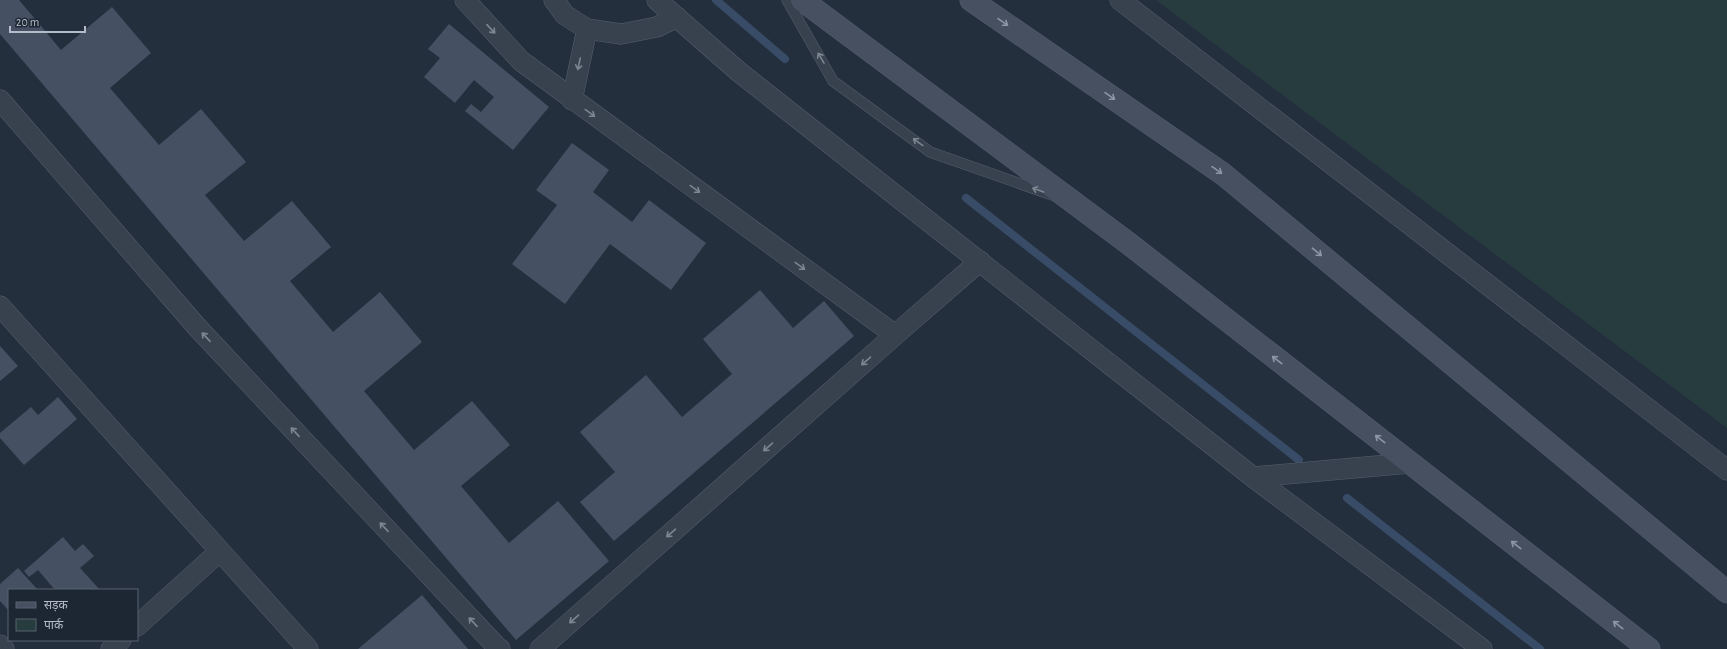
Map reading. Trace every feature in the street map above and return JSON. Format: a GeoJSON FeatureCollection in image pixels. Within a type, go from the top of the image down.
{"type":"FeatureCollection","features":[{"type":"Feature","properties":{"kind":"main road"},"geometry":{"type":"LineString","coordinates":[[802,0],[1074,203],[1410,462],[1649,649]]}},
{"type":"Feature","properties":{"kind":"main road"},"geometry":{"type":"LineString","coordinates":[[971,0],[1223,174],[1727,592]]}},
{"type":"Feature","properties":{"kind":"street"},"geometry":{"type":"LineString","coordinates":[[465,0],[521,61],[572,100],[895,335]]}},
{"type":"Feature","properties":{"kind":"street"},"geometry":{"type":"LineString","coordinates":[[554,0],[564,15],[587,29],[621,34],[657,27],[677,17]]}},
{"type":"Feature","properties":{"kind":"street"},"geometry":{"type":"LineString","coordinates":[[657,0],[739,72],[1253,477],[1482,649]]}},
{"type":"Feature","properties":{"kind":"street"},"geometry":{"type":"LineString","coordinates":[[1120,0],[1727,470]]}},
{"type":"Feature","properties":{"kind":"street"},"geometry":{"type":"LineString","coordinates":[[572,100],[587,29]]}},
{"type":"Feature","properties":{"kind":"street"},"geometry":{"type":"LineString","coordinates":[[0,100],[197,327],[500,649]]}},
{"type":"Feature","properties":{"kind":"street"},"geometry":{"type":"LineString","coordinates":[[540,649],[980,261]]}},
{"type":"Feature","properties":{"kind":"street"},"geometry":{"type":"LineString","coordinates":[[0,306],[308,649]]}},
{"type":"Feature","properties":{"kind":"street"},"geometry":{"type":"LineString","coordinates":[[1253,477],[1410,462]]}},
{"type":"Feature","properties":{"kind":"street"},"geometry":{"type":"LineString","coordinates":[[138,625],[220,551]]}},
{"type":"Feature","properties":{"kind":"street"},"geometry":{"type":"LineString","coordinates":[[111,649],[120,641]]}},
{"type":"Feature","properties":{"kind":"street"},"geometry":{"type":"LineString","coordinates":[[0,644],[4,649]]}},
{"type":"Feature","properties":{"kind":"lane"},"geometry":{"type":"LineString","coordinates":[[787,0],[833,81],[930,152],[1074,203]]}},
{"type":"Feature","properties":{"kind":"green space"},"geometry":{"type":"Polygon","coordinates":[[[1156,0],[1727,0],[1727,428],[1156,0]]]}},
{"type":"Feature","properties":{"kind":"building"},"geometry":{"type":"Polygon","coordinates":[[[0,0],[19,0],[61,50],[112,7],[151,53],[110,88],[159,145],[201,109],[246,162],[205,195],[244,241],[292,201],[331,247],[290,281],[333,332],[380,292],[422,342],[364,391],[414,450],[472,401],[510,445],[461,486],[509,543],[558,501],[609,561],[516,640],[0,34],[0,0]]]}},
{"type":"Feature","properties":{"kind":"building"},"geometry":{"type":"Polygon","coordinates":[[[449,24],[549,107],[513,150],[465,111],[471,104],[481,112],[494,97],[474,80],[455,103],[424,77],[440,58],[428,49],[449,24]]]}},
{"type":"Feature","properties":{"kind":"building"},"geometry":{"type":"Polygon","coordinates":[[[572,143],[609,170],[593,192],[632,222],[649,200],[706,243],[671,290],[610,244],[565,304],[512,264],[557,205],[536,190],[572,143]]]}},
{"type":"Feature","properties":{"kind":"building"},"geometry":{"type":"Polygon","coordinates":[[[760,290],[793,328],[824,301],[854,336],[614,541],[580,502],[615,472],[580,432],[646,375],[682,417],[732,374],[703,339],[760,290]]]}},
{"type":"Feature","properties":{"kind":"building"},"geometry":{"type":"Polygon","coordinates":[[[0,346],[18,366],[0,381],[0,346]]]}},
{"type":"Feature","properties":{"kind":"building"},"geometry":{"type":"Polygon","coordinates":[[[58,397],[77,419],[24,465],[0,438],[0,433],[31,407],[38,415],[58,397]]]}},
{"type":"Feature","properties":{"kind":"building"},"geometry":{"type":"Polygon","coordinates":[[[63,537],[75,551],[83,544],[94,556],[80,568],[99,589],[54,589],[38,570],[29,577],[24,571],[63,537]]]}},
{"type":"Feature","properties":{"kind":"building"},"geometry":{"type":"Polygon","coordinates":[[[18,568],[37,589],[8,589],[8,610],[0,601],[0,584],[18,568]]]}},
{"type":"Feature","properties":{"kind":"building"},"geometry":{"type":"Polygon","coordinates":[[[422,595],[468,649],[358,649],[422,595]]]}},
{"type":"Feature","properties":{"kind":"waterway"},"geometry":{"type":"LineString","coordinates":[[716,0],[785,59]]}},
{"type":"Feature","properties":{"kind":"waterway"},"geometry":{"type":"LineString","coordinates":[[966,198],[1299,460]]}},
{"type":"Feature","properties":{"kind":"waterway"},"geometry":{"type":"LineString","coordinates":[[1347,498],[1540,649]]}}]}
